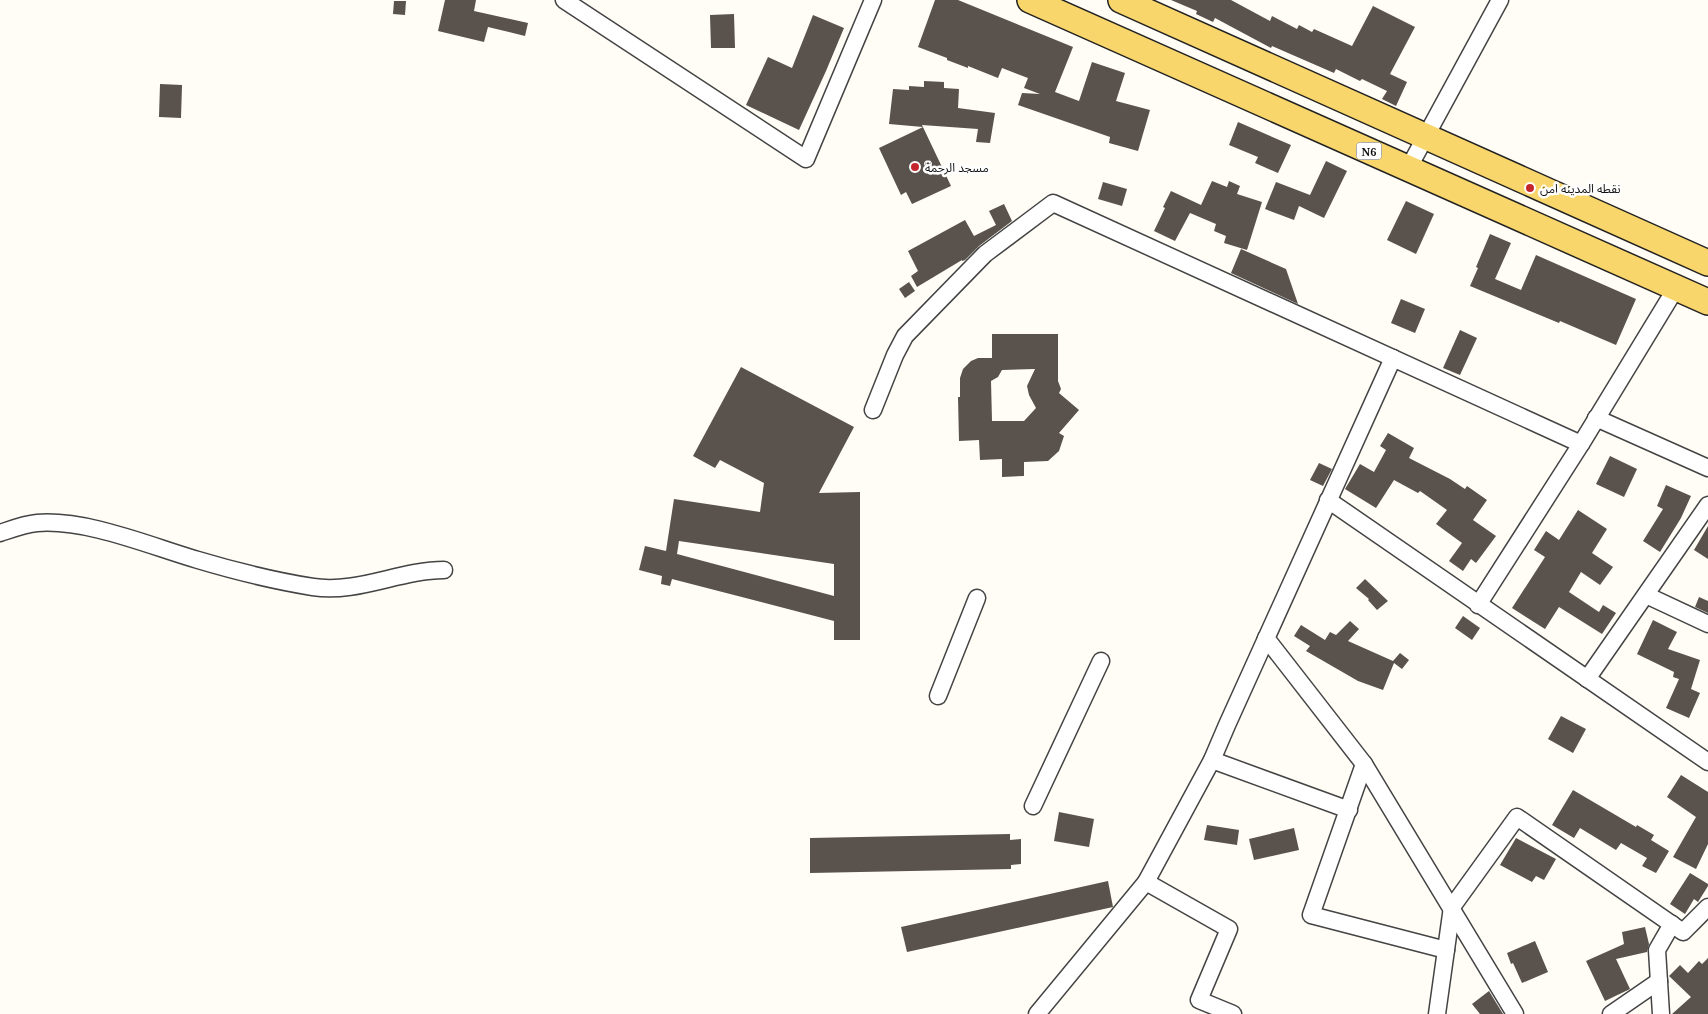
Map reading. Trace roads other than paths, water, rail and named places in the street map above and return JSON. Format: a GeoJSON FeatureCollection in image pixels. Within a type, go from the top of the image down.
{"type":"FeatureCollection","features":[{"type":"Feature","properties":{"kind":"main road","name":"N6"},"geometry":{"type":"LineString","coordinates":[[1030,0],[1708,302]]}},
{"type":"Feature","properties":{"kind":"main road"},"geometry":{"type":"LineString","coordinates":[[1121,0],[1708,263]]}},
{"type":"Feature","properties":{"kind":"main road"},"geometry":{"type":"LineString","coordinates":[[1576,244],[1592,211]]}},
{"type":"Feature","properties":{"kind":"street"},"geometry":{"type":"LineString","coordinates":[[564,0],[806,159],[873,0]]}},
{"type":"Feature","properties":{"kind":"street"},"geometry":{"type":"LineString","coordinates":[[1408,169],[1495,1]]}},
{"type":"Feature","properties":{"kind":"street"},"geometry":{"type":"LineString","coordinates":[[873,410],[895,355],[905,336],[984,254],[1053,203],[1581,444]]}},
{"type":"Feature","properties":{"kind":"street"},"geometry":{"type":"LineString","coordinates":[[1478,605],[1581,444],[1676,288]]}},
{"type":"Feature","properties":{"kind":"street"},"geometry":{"type":"LineString","coordinates":[[1036,1014],[1146,882],[1212,760],[1392,358]]}},
{"type":"Feature","properties":{"kind":"street"},"geometry":{"type":"LineString","coordinates":[[1596,418],[1708,468]]}},
{"type":"Feature","properties":{"kind":"street"},"geometry":{"type":"LineString","coordinates":[[1328,500],[1708,762]]}},
{"type":"Feature","properties":{"kind":"street"},"geometry":{"type":"LineString","coordinates":[[1587,679],[1708,505]]}},
{"type":"Feature","properties":{"kind":"street"},"geometry":{"type":"LineString","coordinates":[[0,533],[36,523],[71,525],[122,536],[200,561],[315,587],[344,588],[427,570],[444,570]]}},
{"type":"Feature","properties":{"kind":"street"},"geometry":{"type":"LineString","coordinates":[[1646,595],[1708,624]]}},
{"type":"Feature","properties":{"kind":"street"},"geometry":{"type":"LineString","coordinates":[[938,696],[977,598]]}},
{"type":"Feature","properties":{"kind":"street"},"geometry":{"type":"LineString","coordinates":[[1266,638],[1364,764],[1515,1014]]}},
{"type":"Feature","properties":{"kind":"street"},"geometry":{"type":"LineString","coordinates":[[1033,806],[1101,661]]}},
{"type":"Feature","properties":{"kind":"street"},"geometry":{"type":"LineString","coordinates":[[1212,760],[1349,810]]}},
{"type":"Feature","properties":{"kind":"street"},"geometry":{"type":"LineString","coordinates":[[1364,764],[1311,915],[1446,950]]}},
{"type":"Feature","properties":{"kind":"street"},"geometry":{"type":"LineString","coordinates":[[1438,1014],[1452,907],[1518,817],[1683,932],[1708,906]]}},
{"type":"Feature","properties":{"kind":"street"},"geometry":{"type":"LineString","coordinates":[[1146,882],[1229,929],[1198,1000],[1233,1014]]}},
{"type":"Feature","properties":{"kind":"street"},"geometry":{"type":"LineString","coordinates":[[1662,1014],[1656,950],[1672,924]]}},
{"type":"Feature","properties":{"kind":"street"},"geometry":{"type":"LineString","coordinates":[[1611,1014],[1659,981]]}},
{"type":"Feature","properties":{"kind":"place","name":"مسجد الرحمة"},"geometry":{"type":"Point","coordinates":[915,167]}},
{"type":"Feature","properties":{"kind":"place","name":"نقطه المدينه امن"},"geometry":{"type":"Point","coordinates":[1530,188]}}]}
